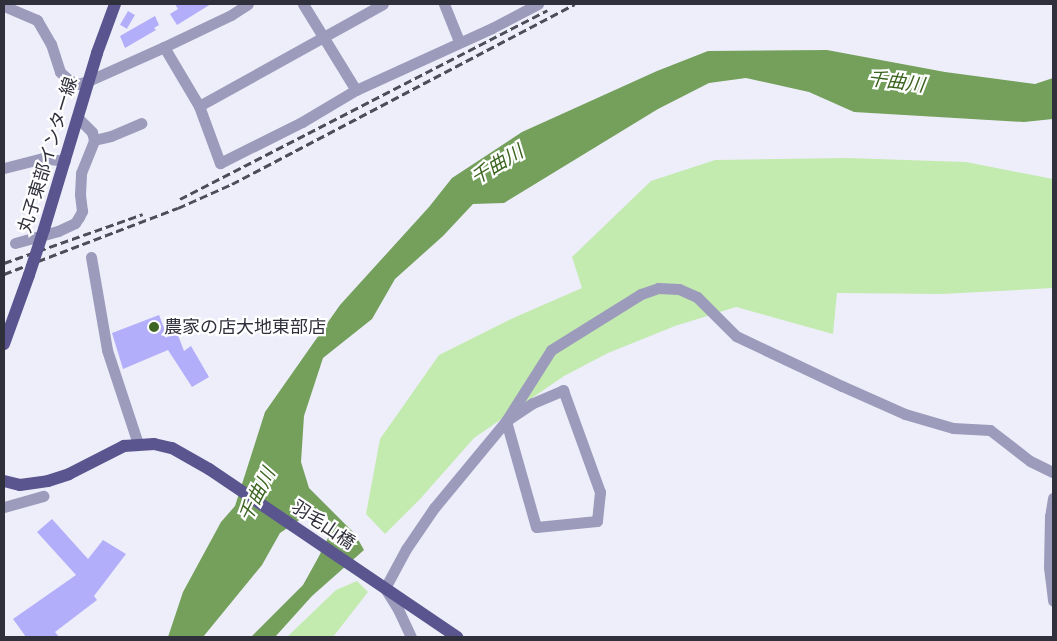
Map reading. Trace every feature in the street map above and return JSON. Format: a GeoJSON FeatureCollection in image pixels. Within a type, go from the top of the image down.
{"type":"FeatureCollection","features":[{"type":"Feature","properties":{"kind":"main road","name":"丸子東部インター線"},"geometry":{"type":"LineString","coordinates":[[4,344],[29,275],[88,81],[115,4]]}},
{"type":"Feature","properties":{"kind":"main road","name":"羽毛山橋"},"geometry":{"type":"LineString","coordinates":[[138,444],[154,444],[172,448],[209,468],[457,637]]}},
{"type":"Feature","properties":{"kind":"main road"},"geometry":{"type":"LineString","coordinates":[[4,482],[20,485],[48,481],[69,474],[113,451],[138,444]]}},
{"type":"Feature","properties":{"kind":"street"},"geometry":{"type":"LineString","coordinates":[[226,4],[231,15]]}},
{"type":"Feature","properties":{"kind":"street"},"geometry":{"type":"LineString","coordinates":[[4,6],[38,20],[51,44],[57,66],[63,76],[78,84],[164,47],[231,15],[248,4]]}},
{"type":"Feature","properties":{"kind":"street"},"geometry":{"type":"LineString","coordinates":[[302,4],[356,90]]}},
{"type":"Feature","properties":{"kind":"street"},"geometry":{"type":"LineString","coordinates":[[200,106],[383,4]]}},
{"type":"Feature","properties":{"kind":"street"},"geometry":{"type":"LineString","coordinates":[[444,4],[459,41]]}},
{"type":"Feature","properties":{"kind":"street"},"geometry":{"type":"LineString","coordinates":[[164,47],[200,106],[220,163],[302,122],[356,90],[459,41],[492,28],[538,4]]}},
{"type":"Feature","properties":{"kind":"street"},"geometry":{"type":"LineString","coordinates":[[16,243],[58,231],[75,223],[79,218],[82,211],[80,194],[81,172],[94,140],[92,132],[78,118]]}},
{"type":"Feature","properties":{"kind":"street"},"geometry":{"type":"LineString","coordinates":[[94,140],[111,136],[141,123]]}},
{"type":"Feature","properties":{"kind":"street"},"geometry":{"type":"LineString","coordinates":[[4,168],[42,158],[65,161]]}},
{"type":"Feature","properties":{"kind":"street"},"geometry":{"type":"LineString","coordinates":[[91,257],[107,350],[138,444]]}},
{"type":"Feature","properties":{"kind":"street"},"geometry":{"type":"LineString","coordinates":[[411,637],[398,609],[385,588],[406,549],[434,508],[506,421],[551,350],[641,294],[665,286],[697,296],[736,336],[905,414],[953,428],[990,430],[1030,461],[1053,472]]}},
{"type":"Feature","properties":{"kind":"street"},"geometry":{"type":"LineString","coordinates":[[563,390],[600,492],[597,520],[536,527],[506,421],[533,403],[563,390]]}},
{"type":"Feature","properties":{"kind":"street"},"geometry":{"type":"LineString","coordinates":[[4,507],[43,496]]}},
{"type":"Feature","properties":{"kind":"street"},"geometry":{"type":"LineString","coordinates":[[1053,498],[1050,516],[1049,567],[1053,601]]}},
{"type":"Feature","properties":{"kind":"shaded area"},"geometry":{"type":"Polygon","coordinates":[[[847,158],[966,162],[1053,179],[1053,288],[942,294],[837,293],[833,334],[736,307],[675,326],[608,353],[564,376],[474,438],[421,498],[385,534],[366,514],[380,439],[439,355],[511,319],[582,288],[572,257],[651,181],[715,160],[847,158]]]}},
{"type":"Feature","properties":{"kind":"shaded area"},"geometry":{"type":"Polygon","coordinates":[[[357,581],[368,592],[333,637],[287,637],[336,590],[357,581]]]}},
{"type":"Feature","properties":{"kind":"water","name":"千曲川"},"geometry":{"type":"Polygon","coordinates":[[[827,50],[945,72],[1035,84],[1053,78],[1053,119],[1024,122],[854,112],[809,92],[746,78],[709,83],[658,109],[504,203],[473,204],[443,236],[395,279],[372,319],[323,358],[304,416],[301,462],[309,488],[355,534],[364,550],[312,596],[275,637],[251,637],[303,585],[318,558],[334,526],[317,508],[280,533],[262,565],[203,637],[168,637],[183,592],[221,522],[235,506],[265,412],[340,305],[429,207],[452,178],[522,132],[657,71],[708,51],[827,50]]]}},
{"type":"Feature","properties":{"kind":"building"},"geometry":{"type":"Polygon","coordinates":[[[175,4],[211,4],[177,25],[170,14],[178,9],[175,4]]]}},
{"type":"Feature","properties":{"kind":"building"},"geometry":{"type":"Polygon","coordinates":[[[128,11],[135,15],[127,29],[120,25],[128,11]]]}},
{"type":"Feature","properties":{"kind":"building"},"geometry":{"type":"Polygon","coordinates":[[[155,16],[159,25],[154,28],[156,30],[125,48],[120,36],[155,16]]]}},
{"type":"Feature","properties":{"kind":"building"},"geometry":{"type":"Polygon","coordinates":[[[159,315],[166,333],[176,330],[184,351],[191,346],[209,377],[192,387],[168,350],[123,369],[112,333],[159,315]]]}},
{"type":"Feature","properties":{"kind":"building"},"geometry":{"type":"Polygon","coordinates":[[[52,519],[88,559],[103,540],[126,554],[94,596],[97,600],[55,632],[59,637],[26,637],[13,619],[76,575],[37,532],[52,519]]]}},
{"type":"Feature","properties":{"kind":"railway"},"geometry":{"type":"LineString","coordinates":[[4,274],[178,208],[232,184],[575,4]]}},
{"type":"Feature","properties":{"kind":"railway"},"geometry":{"type":"LineString","coordinates":[[180,199],[547,10]]}},
{"type":"Feature","properties":{"kind":"railway"},"geometry":{"type":"LineString","coordinates":[[4,263],[143,214]]}},
{"type":"Feature","properties":{"kind":"place","name":"農家の店大地東部店"},"geometry":{"type":"Point","coordinates":[154,327]}}]}
